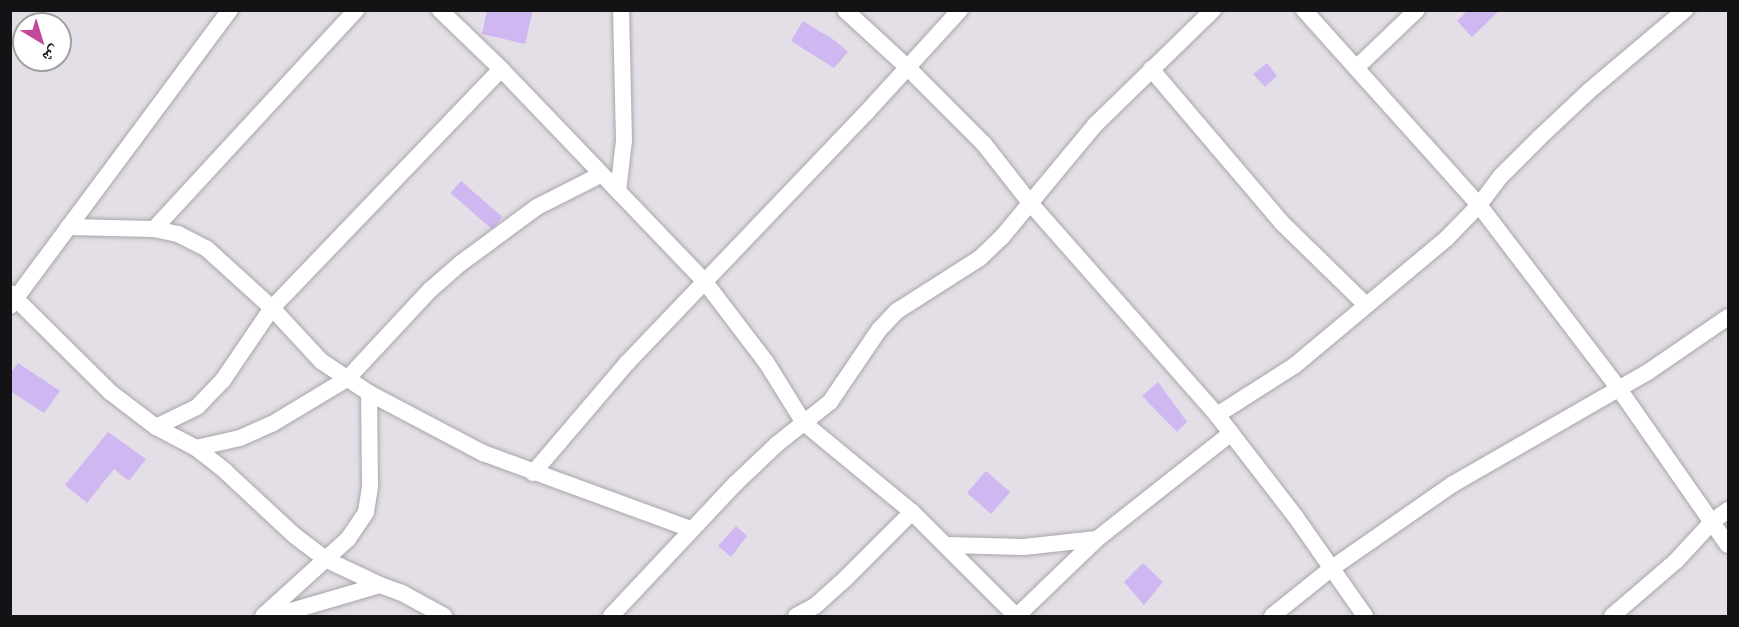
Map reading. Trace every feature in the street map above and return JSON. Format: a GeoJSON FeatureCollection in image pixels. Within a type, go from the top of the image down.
{"type":"FeatureCollection","features":[{"type":"Feature","properties":{"kind":"street"},"geometry":{"type":"LineString","coordinates":[[230,10],[12,299],[110,392],[156,427],[196,448],[225,471],[295,537],[325,559],[402,593],[444,616]]}},
{"type":"Feature","properties":{"kind":"street"},"geometry":{"type":"LineString","coordinates":[[154,229],[356,10]]}},
{"type":"Feature","properties":{"kind":"street"},"geometry":{"type":"LineString","coordinates":[[440,10],[501,69],[600,175],[705,282],[766,362],[804,423],[912,512],[1017,616],[1097,539],[1231,433]]}},
{"type":"Feature","properties":{"kind":"street"},"geometry":{"type":"LineString","coordinates":[[618,191],[624,141],[621,10]]}},
{"type":"Feature","properties":{"kind":"street"},"geometry":{"type":"LineString","coordinates":[[845,10],[907,67],[984,144],[1031,204],[1217,415],[1332,568],[1365,616]]}},
{"type":"Feature","properties":{"kind":"street"},"geometry":{"type":"LineString","coordinates":[[533,472],[627,363],[960,10]]}},
{"type":"Feature","properties":{"kind":"street"},"geometry":{"type":"LineString","coordinates":[[610,616],[691,529],[777,444],[830,402],[879,330],[897,311],[980,258],[1031,204],[1063,161],[1151,69],[1214,10]]}},
{"type":"Feature","properties":{"kind":"street"},"geometry":{"type":"LineString","coordinates":[[1304,10],[1479,205],[1619,388],[1728,545]]}},
{"type":"Feature","properties":{"kind":"street"},"geometry":{"type":"LineString","coordinates":[[1356,68],[1417,10]]}},
{"type":"Feature","properties":{"kind":"street"},"geometry":{"type":"LineString","coordinates":[[1217,415],[1294,366],[1447,238],[1479,205],[1501,176],[1547,130],[1589,91],[1685,10]]}},
{"type":"Feature","properties":{"kind":"street"},"geometry":{"type":"LineString","coordinates":[[156,427],[197,407],[223,380],[272,308],[501,69]]}},
{"type":"Feature","properties":{"kind":"street"},"geometry":{"type":"LineString","coordinates":[[1151,69],[1281,222],[1366,305]]}},
{"type":"Feature","properties":{"kind":"street"},"geometry":{"type":"LineString","coordinates":[[196,448],[240,438],[272,424],[347,379],[430,290],[461,263],[537,207],[600,175]]}},
{"type":"Feature","properties":{"kind":"street"},"geometry":{"type":"LineString","coordinates":[[68,227],[154,229],[178,234],[206,248],[272,308],[321,361],[369,393],[456,440],[533,472],[691,529]]}},
{"type":"Feature","properties":{"kind":"street"},"geometry":{"type":"LineString","coordinates":[[1272,616],[1332,568],[1453,484],[1678,353],[1728,317]]}},
{"type":"Feature","properties":{"kind":"street"},"geometry":{"type":"LineString","coordinates":[[263,616],[348,539],[366,512],[370,486],[369,393]]}},
{"type":"Feature","properties":{"kind":"street"},"geometry":{"type":"LineString","coordinates":[[1612,616],[1676,561],[1712,522],[1728,510]]}},
{"type":"Feature","properties":{"kind":"street"},"geometry":{"type":"LineString","coordinates":[[796,616],[814,606],[845,579],[912,512]]}},
{"type":"Feature","properties":{"kind":"street"},"geometry":{"type":"LineString","coordinates":[[947,545],[1024,547],[1097,539]]}},
{"type":"Feature","properties":{"kind":"street"},"geometry":{"type":"LineString","coordinates":[[274,616],[380,585]]}},
{"type":"Feature","properties":{"kind":"building"},"geometry":{"type":"Polygon","coordinates":[[[487,10],[533,10],[525,44],[482,34],[487,10]]]}},
{"type":"Feature","properties":{"kind":"building"},"geometry":{"type":"Polygon","coordinates":[[[1468,10],[1500,10],[1472,37],[1457,21],[1468,10]]]}},
{"type":"Feature","properties":{"kind":"building"},"geometry":{"type":"Polygon","coordinates":[[[803,21],[834,40],[848,52],[834,68],[791,41],[803,21]]]}},
{"type":"Feature","properties":{"kind":"building"},"geometry":{"type":"Polygon","coordinates":[[[1267,63],[1277,76],[1265,87],[1253,74],[1267,63]]]}},
{"type":"Feature","properties":{"kind":"building"},"geometry":{"type":"Polygon","coordinates":[[[461,181],[503,217],[492,229],[451,193],[461,181]]]}},
{"type":"Feature","properties":{"kind":"building"},"geometry":{"type":"Polygon","coordinates":[[[18,363],[60,391],[44,413],[10,391],[10,374],[18,363]]]}},
{"type":"Feature","properties":{"kind":"building"},"geometry":{"type":"Polygon","coordinates":[[[1158,382],[1187,422],[1177,432],[1142,396],[1158,382]]]}},
{"type":"Feature","properties":{"kind":"building"},"geometry":{"type":"Polygon","coordinates":[[[108,432],[146,459],[129,481],[114,469],[87,503],[65,485],[108,432]]]}},
{"type":"Feature","properties":{"kind":"building"},"geometry":{"type":"Polygon","coordinates":[[[986,471],[1010,492],[991,514],[967,493],[986,471]]]}},
{"type":"Feature","properties":{"kind":"building"},"geometry":{"type":"Polygon","coordinates":[[[736,526],[747,536],[731,557],[718,546],[736,526]]]}},
{"type":"Feature","properties":{"kind":"building"},"geometry":{"type":"Polygon","coordinates":[[[1143,563],[1163,582],[1144,605],[1124,582],[1143,563]]]}}]}
